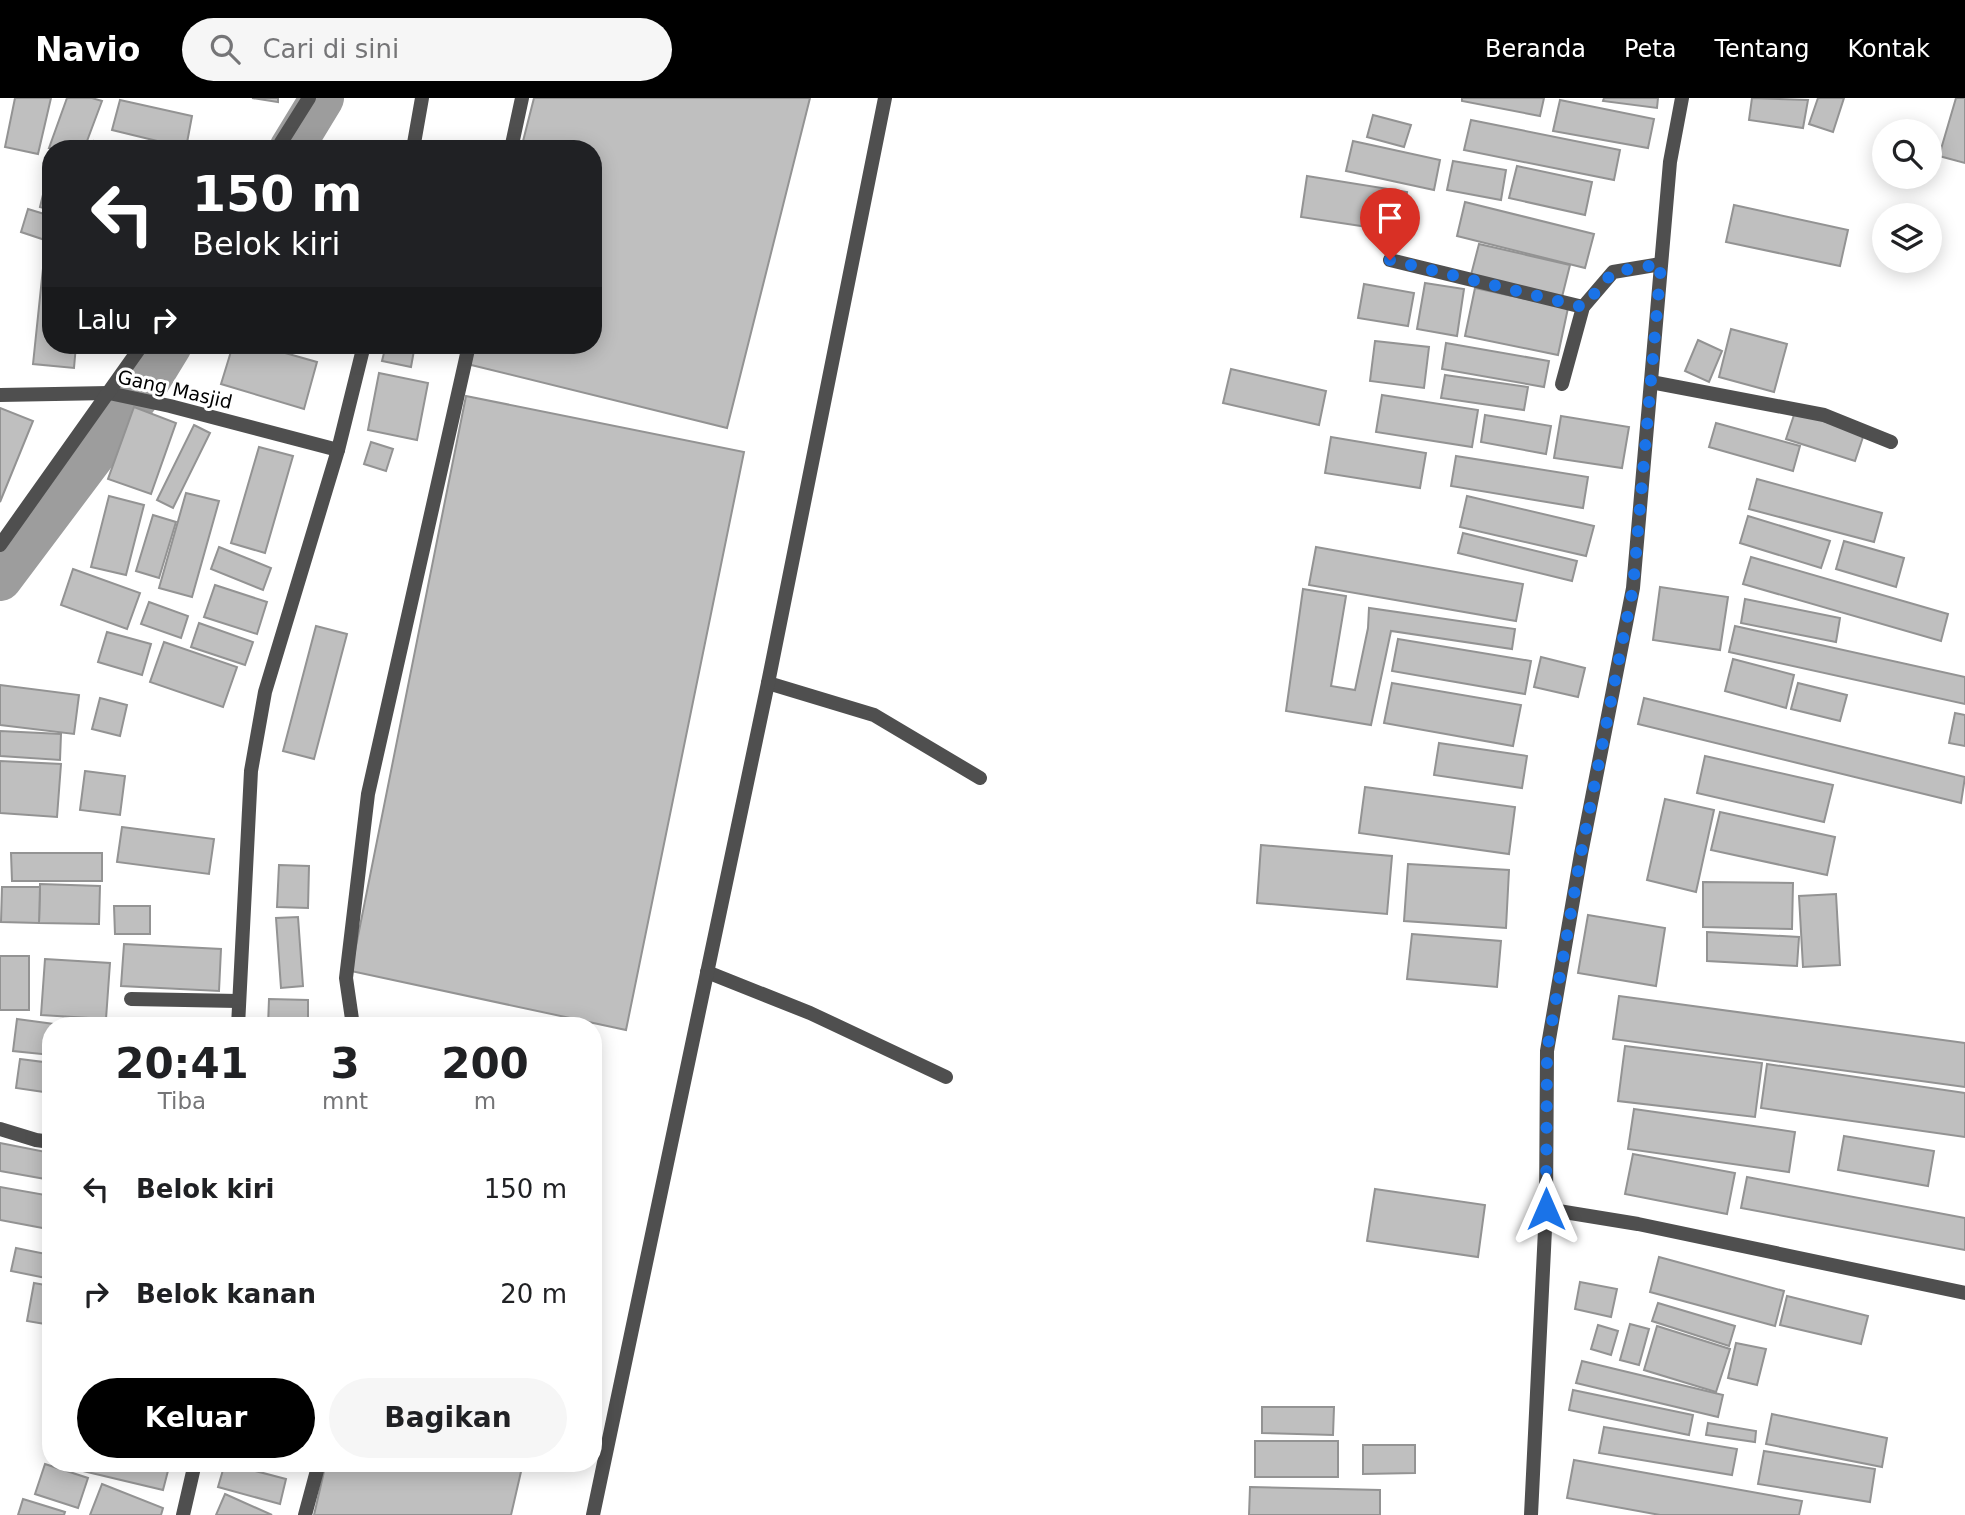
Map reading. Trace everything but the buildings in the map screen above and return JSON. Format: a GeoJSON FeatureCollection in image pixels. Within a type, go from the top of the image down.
{"type":"FeatureCollection","features":[{"type":"Feature","properties":{"kind":"street"},"geometry":{"type":"LineString","coordinates":[[283,140],[309,98]]}},
{"type":"Feature","properties":{"kind":"street"},"geometry":{"type":"LineString","coordinates":[[415,140],[422,98]]}},
{"type":"Feature","properties":{"kind":"street"},"geometry":{"type":"LineString","coordinates":[[513,140],[522,98]]}},
{"type":"Feature","properties":{"kind":"street"},"geometry":{"type":"LineString","coordinates":[[593,1515],[768,683],[886,98]]}},
{"type":"Feature","properties":{"kind":"street"},"geometry":{"type":"LineString","coordinates":[[1531,1515],[1546,1209],[1547,1051],[1581,854],[1633,588],[1670,162],[1682,98]]}},
{"type":"Feature","properties":{"kind":"street"},"geometry":{"type":"LineString","coordinates":[[1390,260],[1583,307]]}},
{"type":"Feature","properties":{"kind":"street"},"geometry":{"type":"LineString","coordinates":[[1562,384],[1583,307],[1613,272],[1661,264]]}},
{"type":"Feature","properties":{"kind":"street"},"geometry":{"type":"LineString","coordinates":[[0,545],[113,394],[137,354]]}},
{"type":"Feature","properties":{"kind":"street"},"geometry":{"type":"LineString","coordinates":[[238,1017],[251,771],[265,692],[338,450],[362,354]]}},
{"type":"Feature","properties":{"kind":"street"},"geometry":{"type":"LineString","coordinates":[[352,1017],[346,978],[368,794],[467,354]]}},
{"type":"Feature","properties":{"kind":"street"},"geometry":{"type":"LineString","coordinates":[[1651,382],[1824,415],[1891,442]]}},
{"type":"Feature","properties":{"kind":"street","name":"Gang Masjid"},"geometry":{"type":"LineString","coordinates":[[0,395],[113,394],[170,406],[338,450]]}},
{"type":"Feature","properties":{"kind":"street"},"geometry":{"type":"LineString","coordinates":[[768,683],[874,715],[981,778]]}},
{"type":"Feature","properties":{"kind":"street"},"geometry":{"type":"LineString","coordinates":[[707,972],[810,1013],[946,1077]]}},
{"type":"Feature","properties":{"kind":"street"},"geometry":{"type":"LineString","coordinates":[[131,999],[238,1001]]}},
{"type":"Feature","properties":{"kind":"street"},"geometry":{"type":"LineString","coordinates":[[0,1129],[42,1141]]}},
{"type":"Feature","properties":{"kind":"street"},"geometry":{"type":"LineString","coordinates":[[1546,1209],[1638,1224],[1965,1293]]}},
{"type":"Feature","properties":{"kind":"street"},"geometry":{"type":"LineString","coordinates":[[183,1515],[193,1472]]}},
{"type":"Feature","properties":{"kind":"street"},"geometry":{"type":"LineString","coordinates":[[305,1515],[317,1472]]}},
{"type":"Feature","properties":{"kind":"waterway"},"geometry":{"type":"LineString","coordinates":[[296,140],[322,98]]}},
{"type":"Feature","properties":{"kind":"waterway"},"geometry":{"type":"LineString","coordinates":[[0,579],[145,386],[165,354]]}},
{"type":"Feature","properties":{"kind":"route"},"geometry":{"type":"LineString","coordinates":[[1390,260],[1583,307],[1613,272],[1661,264],[1633,588],[1581,854],[1547,1051],[1546,1209]]}}]}
